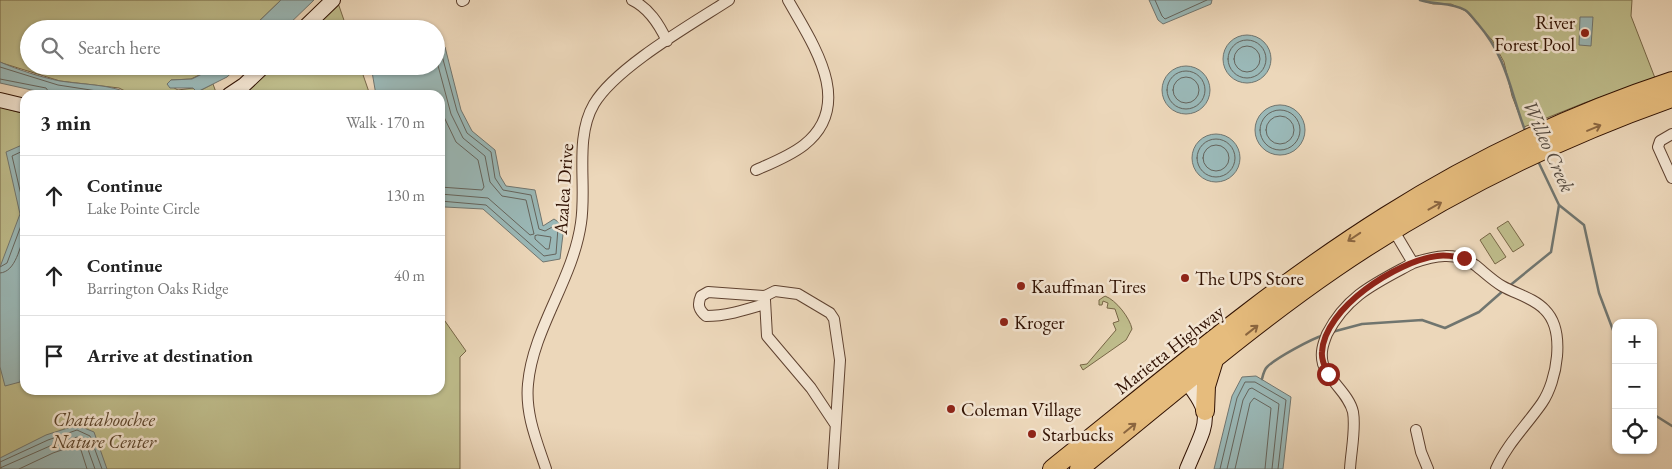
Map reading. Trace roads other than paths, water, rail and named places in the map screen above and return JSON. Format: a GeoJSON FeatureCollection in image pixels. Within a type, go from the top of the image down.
{"type":"FeatureCollection","features":[{"type":"Feature","properties":{"kind":"highway"},"geometry":{"type":"LineString","coordinates":[[1496,164],[1549,130],[1672,81]]}},
{"type":"Feature","properties":{"kind":"highway"},"geometry":{"type":"LineString","coordinates":[[1496,164],[1549,148],[1672,98]]}},
{"type":"Feature","properties":{"kind":"highway","name":"Marietta Highway"},"geometry":{"type":"LineString","coordinates":[[1052,469],[1181,376],[1285,285],[1496,164]]}},
{"type":"Feature","properties":{"kind":"highway","name":"Marietta Highway"},"geometry":{"type":"LineString","coordinates":[[1079,469],[1163,402],[1181,376],[1214,360],[1389,224]]}},
{"type":"Feature","properties":{"kind":"highway"},"geometry":{"type":"LineString","coordinates":[[1163,402],[1183,398],[1202,405],[1214,360]]}},
{"type":"Feature","properties":{"kind":"street"},"geometry":{"type":"LineString","coordinates":[[312,20],[333,0]]}},
{"type":"Feature","properties":{"kind":"street"},"geometry":{"type":"LineString","coordinates":[[632,0],[648,12],[660,25],[667,41]]}},
{"type":"Feature","properties":{"kind":"street","name":"Azalea Drive"},"geometry":{"type":"LineString","coordinates":[[546,469],[531,424],[528,404],[530,369],[534,352],[571,264],[578,239],[583,206],[583,149],[586,126],[594,104],[616,78],[729,0]]}},
{"type":"Feature","properties":{"kind":"street"},"geometry":{"type":"LineString","coordinates":[[756,170],[805,144],[821,125],[827,106],[827,79],[821,58],[788,0]]}},
{"type":"Feature","properties":{"kind":"street"},"geometry":{"type":"LineString","coordinates":[[236,90],[255,75]]}},
{"type":"Feature","properties":{"kind":"street"},"geometry":{"type":"LineString","coordinates":[[0,100],[20,105]]}},
{"type":"Feature","properties":{"kind":"street"},"geometry":{"type":"LineString","coordinates":[[1672,134],[1660,141],[1658,147],[1672,178]]}},
{"type":"Feature","properties":{"kind":"street"},"geometry":{"type":"LineString","coordinates":[[1389,224],[1413,263]]}},
{"type":"Feature","properties":{"kind":"street"},"geometry":{"type":"LineString","coordinates":[[1350,469],[1353,413],[1350,403],[1328,374],[1322,361],[1323,343],[1342,308],[1354,298],[1373,284],[1413,263],[1438,255],[1464,258],[1502,286],[1537,302],[1553,320],[1558,344],[1550,386],[1543,402],[1514,437],[1496,469]]}},
{"type":"Feature","properties":{"kind":"street"},"geometry":{"type":"LineString","coordinates":[[765,300],[708,292],[701,296],[698,306],[700,311],[706,316],[728,314],[765,300],[776,292],[798,294],[818,304],[834,319],[840,360],[833,469]]}},
{"type":"Feature","properties":{"kind":"street"},"geometry":{"type":"LineString","coordinates":[[765,300],[767,336],[811,388],[835,424]]}},
{"type":"Feature","properties":{"kind":"street"},"geometry":{"type":"LineString","coordinates":[[1181,376],[1202,405],[1206,423],[1187,469]]}},
{"type":"Feature","properties":{"kind":"street"},"geometry":{"type":"LineString","coordinates":[[1416,430],[1420,452],[1428,469]]}},
{"type":"Feature","properties":{"kind":"water"},"geometry":{"type":"Polygon","coordinates":[[[281,0],[314,0],[293,20],[260,20],[281,0]]]}},
{"type":"Feature","properties":{"kind":"water"},"geometry":{"type":"Polygon","coordinates":[[[1149,0],[1212,0],[1211,4],[1163,24],[1158,20],[1149,0]]]}},
{"type":"Feature","properties":{"kind":"water","name":"River Forest Pool"},"geometry":{"type":"Polygon","coordinates":[[[1580,17],[1593,17],[1591,46],[1579,45],[1580,17]]]}},
{"type":"Feature","properties":{"kind":"water"},"geometry":{"type":"Polygon","coordinates":[[[1242,35],[1252,35],[1261,39],[1267,45],[1270,50],[1270,68],[1261,79],[1252,83],[1242,83],[1233,79],[1227,73],[1223,64],[1223,54],[1227,45],[1233,39],[1242,35]]]}},
{"type":"Feature","properties":{"kind":"water"},"geometry":{"type":"Polygon","coordinates":[[[445,47],[461,110],[472,131],[495,150],[500,176],[506,186],[535,190],[543,226],[554,219],[564,226],[560,259],[543,262],[483,209],[445,207],[445,90],[375,90],[373,75],[445,75],[445,47]]]}},
{"type":"Feature","properties":{"kind":"water"},"geometry":{"type":"Polygon","coordinates":[[[0,62],[20,69],[20,75],[37,75],[120,90],[32,90],[0,83],[0,62]]]}},
{"type":"Feature","properties":{"kind":"water"},"geometry":{"type":"Polygon","coordinates":[[[1181,66],[1191,66],[1200,70],[1206,76],[1209,81],[1209,99],[1200,110],[1191,114],[1181,114],[1172,110],[1166,104],[1162,95],[1162,85],[1166,76],[1172,70],[1181,66]]]}},
{"type":"Feature","properties":{"kind":"water"},"geometry":{"type":"Polygon","coordinates":[[[200,75],[229,75],[201,90],[170,88],[167,84],[171,80],[192,79],[200,75]]]}},
{"type":"Feature","properties":{"kind":"water"},"geometry":{"type":"Polygon","coordinates":[[[1275,105],[1285,105],[1298,112],[1305,125],[1305,135],[1298,148],[1285,155],[1275,155],[1266,151],[1259,144],[1255,135],[1255,125],[1259,116],[1266,109],[1275,105]]]}},
{"type":"Feature","properties":{"kind":"water"},"geometry":{"type":"Polygon","coordinates":[[[1211,134],[1221,134],[1230,138],[1236,144],[1240,158],[1236,172],[1230,178],[1221,182],[1211,182],[1202,178],[1196,172],[1192,163],[1192,153],[1196,144],[1202,138],[1211,134]]]}},
{"type":"Feature","properties":{"kind":"water"},"geometry":{"type":"Polygon","coordinates":[[[20,146],[20,214],[6,152],[20,146]]]}},
{"type":"Feature","properties":{"kind":"water"},"geometry":{"type":"Polygon","coordinates":[[[20,214],[20,382],[5,386],[0,367],[0,267],[20,214]]]}},
{"type":"Feature","properties":{"kind":"water"},"geometry":{"type":"Polygon","coordinates":[[[1256,376],[1291,397],[1283,469],[1214,469],[1232,396],[1242,377],[1256,376]]]}},
{"type":"Feature","properties":{"kind":"water"},"geometry":{"type":"Polygon","coordinates":[[[77,425],[94,432],[107,469],[1,469],[0,458],[46,435],[77,425]]]}},
{"type":"Feature","properties":{"kind":"waterway","name":"Willeo Creek"},"geometry":{"type":"LineString","coordinates":[[1420,0],[1460,7],[1467,11],[1478,24],[1488,37],[1502,63],[1526,133]]}},
{"type":"Feature","properties":{"kind":"waterway","name":"Willeo Creek"},"geometry":{"type":"LineString","coordinates":[[1538,161],[1559,205],[1584,225],[1599,293],[1612,327]]}},
{"type":"Feature","properties":{"kind":"waterway"},"geometry":{"type":"LineString","coordinates":[[1508,287],[1551,252],[1559,205]]}},
{"type":"Feature","properties":{"kind":"waterway"},"geometry":{"type":"LineString","coordinates":[[1332,332],[1362,324],[1422,320],[1445,328],[1479,312],[1504,290]]}},
{"type":"Feature","properties":{"kind":"waterway"},"geometry":{"type":"LineString","coordinates":[[1262,379],[1265,370],[1272,363],[1294,349],[1324,335]]}},
{"type":"Feature","properties":{"kind":"waterway","name":"Willeo Creek"},"geometry":{"type":"LineString","coordinates":[[1657,417],[1672,426]]}},
{"type":"Feature","properties":{"kind":"place","name":"River Forest Pool"},"geometry":{"type":"Point","coordinates":[1585,33]}},
{"type":"Feature","properties":{"kind":"place","name":"The UPS Store"},"geometry":{"type":"Point","coordinates":[1185,278]}},
{"type":"Feature","properties":{"kind":"place","name":"Kauffman Tires"},"geometry":{"type":"Point","coordinates":[1021,286]}},
{"type":"Feature","properties":{"kind":"place","name":"Kroger"},"geometry":{"type":"Point","coordinates":[1004,322]}},
{"type":"Feature","properties":{"kind":"place","name":"Coleman Village"},"geometry":{"type":"Point","coordinates":[951,409]}},
{"type":"Feature","properties":{"kind":"place","name":"Starbucks"},"geometry":{"type":"Point","coordinates":[1032,434]}},
{"type":"Feature","properties":{"kind":"park label","name":"Chattahoochee Nature Center"},"geometry":{"type":"Point","coordinates":[104,430]}}]}
